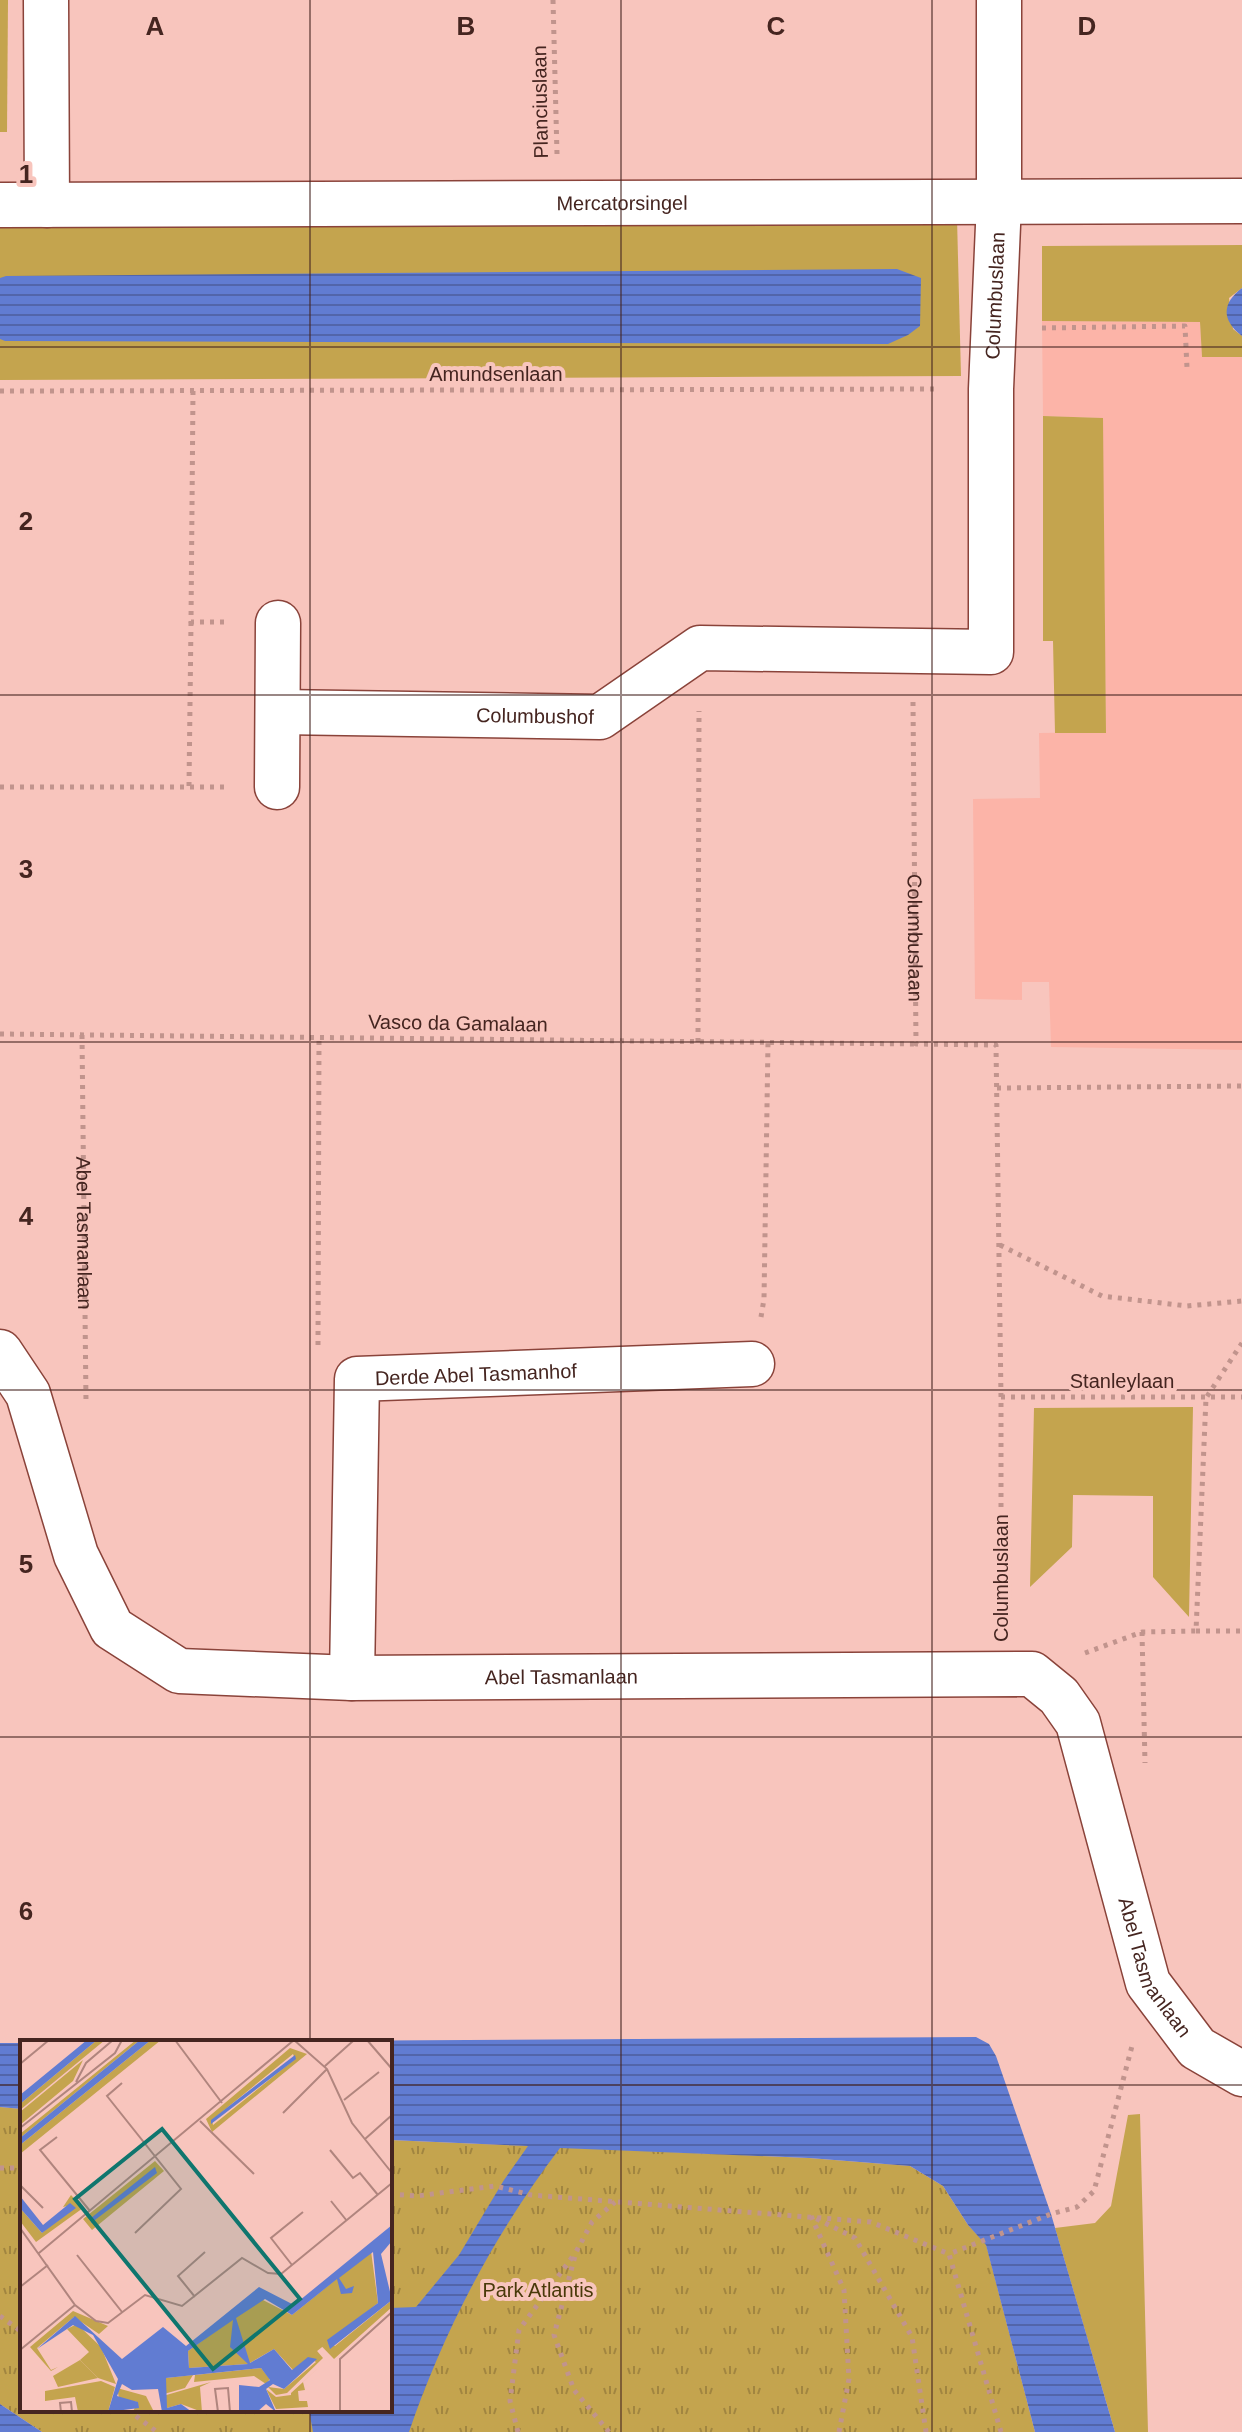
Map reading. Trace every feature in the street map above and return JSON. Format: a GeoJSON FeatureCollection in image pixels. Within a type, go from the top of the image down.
{"type":"FeatureCollection","features":[{"type":"Feature","properties":{"kind":"street"},"geometry":{"type":"LineString","coordinates":[[46,0],[47,205]]}},
{"type":"Feature","properties":{"kind":"street","name":"Columbuslaan"},"geometry":{"type":"LineString","coordinates":[[912,652],[991,652],[991,389],[999,202],[999,0]]}},
{"type":"Feature","properties":{"kind":"street","name":"Mercatorsingel"},"geometry":{"type":"LineString","coordinates":[[0,205],[1242,201]]}},
{"type":"Feature","properties":{"kind":"street"},"geometry":{"type":"LineString","coordinates":[[277,787],[278,623]]}},
{"type":"Feature","properties":{"kind":"street"},"geometry":{"type":"LineString","coordinates":[[700,648],[912,652]]}},
{"type":"Feature","properties":{"kind":"street","name":"Columbushof"},"geometry":{"type":"LineString","coordinates":[[279,712],[600,717],[700,648]]}},
{"type":"Feature","properties":{"kind":"street","name":"Abel Tasmanlaan"},"geometry":{"type":"LineString","coordinates":[[0,1352],[28,1394],[76,1555],[112,1628],[179,1671],[352,1678],[1016,1673],[1059,1696],[1078,1723],[1148,1983],[1197,2048],[1242,2074]]}},
{"type":"Feature","properties":{"kind":"street","name":"Derde Abel Tasmanhof"},"geometry":{"type":"LineString","coordinates":[[352,1678],[357,1379],[752,1364]]}},
{"type":"Feature","properties":{"kind":"path","name":"Planciuslaan"},"geometry":{"type":"LineString","coordinates":[[553,0],[558,203]]}},
{"type":"Feature","properties":{"kind":"path"},"geometry":{"type":"LineString","coordinates":[[993,329],[1185,326],[1187,368]]}},
{"type":"Feature","properties":{"kind":"path","name":"Amundsenlaan"},"geometry":{"type":"LineString","coordinates":[[0,391],[991,389]]}},
{"type":"Feature","properties":{"kind":"path"},"geometry":{"type":"LineString","coordinates":[[189,786],[193,390]]}},
{"type":"Feature","properties":{"kind":"path"},"geometry":{"type":"LineString","coordinates":[[191,622],[278,623]]}},
{"type":"Feature","properties":{"kind":"path"},"geometry":{"type":"LineString","coordinates":[[698,1042],[700,648]]}},
{"type":"Feature","properties":{"kind":"path","name":"Columbuslaan"},"geometry":{"type":"LineString","coordinates":[[912,652],[916,1044],[996,1045],[1001,1397],[1016,1673]]}},
{"type":"Feature","properties":{"kind":"path"},"geometry":{"type":"LineString","coordinates":[[0,787],[277,787]]}},
{"type":"Feature","properties":{"kind":"path","name":"Vasco da Gamalaan"},"geometry":{"type":"LineString","coordinates":[[0,1034],[916,1044]]}},
{"type":"Feature","properties":{"kind":"path","name":"Abel Tasmanlaan"},"geometry":{"type":"LineString","coordinates":[[45,1452],[86,1433],[82,1035]]}},
{"type":"Feature","properties":{"kind":"path"},"geometry":{"type":"LineString","coordinates":[[319,1038],[317,1361],[357,1379]]}},
{"type":"Feature","properties":{"kind":"path"},"geometry":{"type":"LineString","coordinates":[[752,1364],[764,1299],[768,1042]]}},
{"type":"Feature","properties":{"kind":"path"},"geometry":{"type":"LineString","coordinates":[[997,1088],[1242,1086]]}},
{"type":"Feature","properties":{"kind":"path"},"geometry":{"type":"LineString","coordinates":[[999,1244],[1102,1296],[1187,1306],[1242,1301]]}},
{"type":"Feature","properties":{"kind":"path"},"geometry":{"type":"LineString","coordinates":[[1196,1631],[1206,1398],[1242,1343]]}},
{"type":"Feature","properties":{"kind":"path","name":"Stanleylaan"},"geometry":{"type":"LineString","coordinates":[[1001,1397],[1242,1397]]}},
{"type":"Feature","properties":{"kind":"path"},"geometry":{"type":"LineString","coordinates":[[1016,1673],[1142,1632],[1242,1631]]}},
{"type":"Feature","properties":{"kind":"path"},"geometry":{"type":"LineString","coordinates":[[1142,1632],[1145,1772]]}},
{"type":"Feature","properties":{"kind":"path"},"geometry":{"type":"LineString","coordinates":[[392,2194],[417,2196],[495,2186],[531,2195],[871,2222],[949,2254],[974,2242],[1077,2207],[1094,2191],[1148,1983]]}},
{"type":"Feature","properties":{"kind":"path"},"geometry":{"type":"LineString","coordinates":[[518,2432],[510,2401],[519,2330],[576,2252],[592,2222],[615,2201]]}},
{"type":"Feature","properties":{"kind":"path"},"geometry":{"type":"LineString","coordinates":[[811,2216],[844,2290],[849,2379],[839,2432]]}},
{"type":"Feature","properties":{"kind":"path"},"geometry":{"type":"LineString","coordinates":[[811,2216],[855,2238],[912,2337],[926,2432]]}},
{"type":"Feature","properties":{"kind":"path"},"geometry":{"type":"LineString","coordinates":[[576,2252],[554,2335],[574,2390],[609,2432]]}},
{"type":"Feature","properties":{"kind":"path"},"geometry":{"type":"LineString","coordinates":[[949,2254],[1001,2432]]}},
{"type":"Feature","properties":{"kind":"path"},"geometry":{"type":"LineString","coordinates":[[0,2316],[20,2331]]}},
{"type":"Feature","properties":{"kind":"path"},"geometry":{"type":"LineString","coordinates":[[131,2412],[157,2432]]}},
{"type":"Feature","properties":{"kind":"shaded area"},"geometry":{"type":"Polygon","coordinates":[[[1042,321],[1200,322],[1202,357],[1242,357],[1242,1050],[1051,1047],[1049,982],[1022,982],[1022,1000],[975,999],[973,799],[1040,798],[1039,733],[1106,732],[1102,418],[1043,416],[1042,321]]]}},
{"type":"Feature","properties":{"kind":"green space"},"geometry":{"type":"Polygon","coordinates":[[[0,0],[8,0],[7,132],[0,132],[0,0]]]}},
{"type":"Feature","properties":{"kind":"green space"},"geometry":{"type":"Polygon","coordinates":[[[957,218],[961,376],[0,380],[0,223],[957,218]]]}},
{"type":"Feature","properties":{"kind":"green space"},"geometry":{"type":"Polygon","coordinates":[[[1242,245],[1242,288],[1229,298],[1233,329],[1242,336],[1242,357],[1202,357],[1200,322],[1042,321],[1042,246],[1242,245]]]}},
{"type":"Feature","properties":{"kind":"green space"},"geometry":{"type":"Polygon","coordinates":[[[1043,416],[1103,418],[1106,733],[1055,733],[1053,641],[1043,641],[1043,416]]]}},
{"type":"Feature","properties":{"kind":"green space"},"geometry":{"type":"Polygon","coordinates":[[[1193,1407],[1189,1617],[1153,1577],[1153,1496],[1073,1495],[1072,1547],[1030,1587],[1034,1408],[1193,1407]]]}},
{"type":"Feature","properties":{"kind":"green space","name":"Park Atlantis"},"geometry":{"type":"Polygon","coordinates":[[[0,2107],[20,2109],[20,2412],[392,2412],[392,2140],[809,2158],[910,2166],[943,2186],[968,2225],[986,2244],[1035,2432],[42,2432],[0,2404],[0,2107]]]}},
{"type":"Feature","properties":{"kind":"green space"},"geometry":{"type":"Polygon","coordinates":[[[1140,2114],[1148,2432],[1115,2432],[1055,2228],[1095,2223],[1111,2206],[1128,2115],[1140,2114]]]}},
{"type":"Feature","properties":{"kind":"water"},"geometry":{"type":"Polygon","coordinates":[[[897,269],[921,278],[920,326],[888,344],[0,339],[0,278],[6,276],[897,269]]]}},
{"type":"Feature","properties":{"kind":"water"},"geometry":{"type":"Polygon","coordinates":[[[1242,288],[1242,336],[1230,324],[1227,312],[1231,300],[1242,288]]]}},
{"type":"Feature","properties":{"kind":"water"},"geometry":{"type":"Polygon","coordinates":[[[976,2037],[989,2044],[996,2056],[1051,2214],[1115,2432],[1035,2432],[986,2245],[968,2225],[943,2186],[910,2166],[809,2158],[560,2148],[514,2214],[473,2284],[438,2357],[409,2432],[313,2432],[309,2412],[392,2412],[392,2308],[416,2307],[459,2255],[528,2146],[392,2140],[392,2040],[976,2037]]]}},
{"type":"Feature","properties":{"kind":"water"},"geometry":{"type":"Polygon","coordinates":[[[0,2043],[20,2043],[20,2109],[0,2107],[0,2043]]]}},
{"type":"Feature","properties":{"kind":"water"},"geometry":{"type":"Polygon","coordinates":[[[0,2404],[42,2432],[0,2432],[0,2404]]]}}]}
